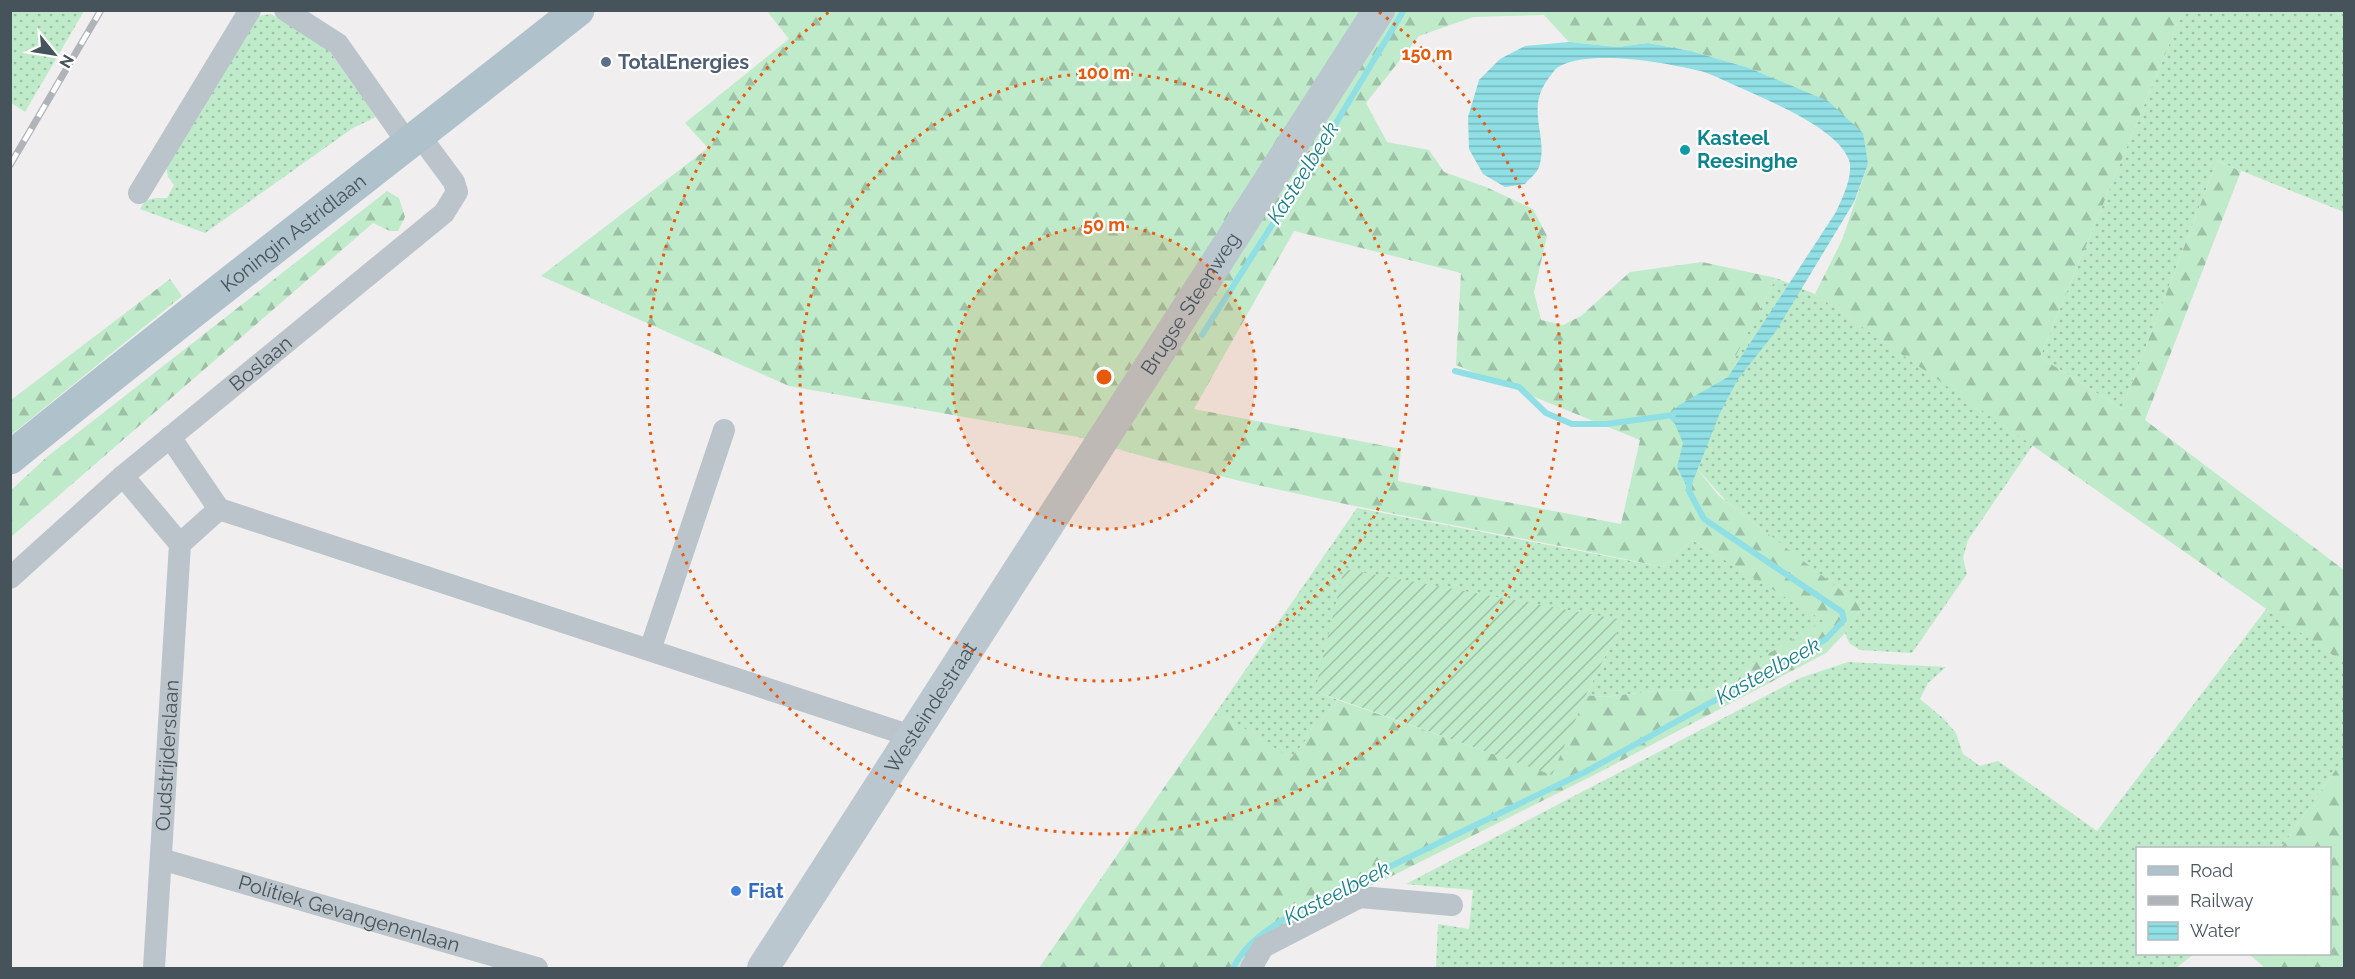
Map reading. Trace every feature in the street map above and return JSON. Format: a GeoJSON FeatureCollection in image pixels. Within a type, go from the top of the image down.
{"type":"FeatureCollection","features":[{"type":"Feature","properties":{"kind":"main road","name":"Koningin Astridlaan"},"geometry":{"type":"LineString","coordinates":[[10,458],[578,10]]}},
{"type":"Feature","properties":{"kind":"street"},"geometry":{"type":"LineString","coordinates":[[139,193],[250,10]]}},
{"type":"Feature","properties":{"kind":"street","name":"Boslaan"},"geometry":{"type":"LineString","coordinates":[[10,578],[123,476],[444,213],[457,192],[454,182],[415,140],[338,44],[285,10]]}},
{"type":"Feature","properties":{"kind":"street","name":"Brugse Steenweg"},"geometry":{"type":"LineString","coordinates":[[1100,445],[1379,10]]}},
{"type":"Feature","properties":{"kind":"street"},"geometry":{"type":"LineString","coordinates":[[650,650],[724,430]]}},
{"type":"Feature","properties":{"kind":"street"},"geometry":{"type":"LineString","coordinates":[[170,437],[219,509],[914,737]]}},
{"type":"Feature","properties":{"kind":"street","name":"Westeindestraat"},"geometry":{"type":"LineString","coordinates":[[763,969],[1100,445]]}},
{"type":"Feature","properties":{"kind":"street"},"geometry":{"type":"LineString","coordinates":[[123,476],[180,544],[219,509]]}},
{"type":"Feature","properties":{"kind":"street","name":"Oudstrijderslaan"},"geometry":{"type":"LineString","coordinates":[[154,969],[180,544]]}},
{"type":"Feature","properties":{"kind":"street","name":"Politiek Gevangenenlaan"},"geometry":{"type":"LineString","coordinates":[[161,859],[537,969]]}},
{"type":"Feature","properties":{"kind":"street"},"geometry":{"type":"LineString","coordinates":[[1251,969],[1263,947],[1360,897],[1452,905]]}},
{"type":"Feature","properties":{"kind":"green space"},"geometry":{"type":"Polygon","coordinates":[[[10,11],[84,11],[25,112],[11,103],[10,11]]]}},
{"type":"Feature","properties":{"kind":"green space"},"geometry":{"type":"Polygon","coordinates":[[[767,11],[2183,11],[2040,357],[2122,409],[2217,161],[2241,171],[2145,420],[2344,570],[2344,663],[1815,294],[1842,240],[1868,164],[1828,102],[1749,68],[1691,51],[1648,43],[1617,47],[1569,42],[1544,15],[1473,17],[1419,36],[1366,103],[1387,142],[1429,150],[1444,172],[1486,187],[1533,209],[1547,236],[1534,292],[1541,320],[1563,325],[1581,316],[1630,272],[1702,262],[1776,278],[1685,454],[1719,496],[1864,608],[1826,653],[1600,772],[1392,876],[1277,928],[1242,968],[1039,968],[1217,711],[1291,758],[1338,700],[1551,774],[1586,695],[1603,697],[1664,690],[1699,691],[1728,683],[1759,659],[1824,621],[1692,540],[1663,567],[1369,509],[1223,477],[1078,437],[789,386],[541,276],[708,148],[685,123],[789,39],[767,11]],[[1294,231],[1194,409],[1401,449],[1398,481],[1621,524],[1640,440],[1456,365],[1461,273],[1294,231]]]}},
{"type":"Feature","properties":{"kind":"green space"},"geometry":{"type":"Polygon","coordinates":[[[2183,11],[2344,11],[2344,212],[2217,161],[2122,409],[2040,357],[2183,11]]]}},
{"type":"Feature","properties":{"kind":"green space"},"geometry":{"type":"Polygon","coordinates":[[[271,14],[325,45],[376,117],[353,128],[205,233],[140,209],[148,200],[167,198],[174,185],[168,177],[166,167],[258,16],[271,14]]]}},
{"type":"Feature","properties":{"kind":"green space"},"geometry":{"type":"Polygon","coordinates":[[[387,191],[399,198],[405,217],[398,231],[390,231],[373,223],[11,537],[11,490],[48,456],[387,191]]]}},
{"type":"Feature","properties":{"kind":"green space"},"geometry":{"type":"Polygon","coordinates":[[[1776,278],[1815,294],[2033,445],[1968,540],[1963,558],[1967,574],[1912,653],[1860,650],[1849,643],[1845,633],[1863,608],[1727,502],[1684,454],[1776,278]]]}},
{"type":"Feature","properties":{"kind":"green space"},"geometry":{"type":"Polygon","coordinates":[[[170,279],[182,296],[11,435],[11,400],[170,279]]]}},
{"type":"Feature","properties":{"kind":"green space"},"geometry":{"type":"Polygon","coordinates":[[[1357,508],[1663,567],[1692,540],[1825,621],[1759,659],[1728,683],[1699,691],[1664,690],[1603,697],[1586,695],[1623,620],[1316,691],[1338,700],[1291,759],[1217,711],[1357,508]]]}},
{"type":"Feature","properties":{"kind":"green space"},"geometry":{"type":"Polygon","coordinates":[[[1344,569],[1623,620],[1586,695],[1552,775],[1315,691],[1344,569]]]}},
{"type":"Feature","properties":{"kind":"green space"},"geometry":{"type":"Polygon","coordinates":[[[2267,608],[2344,663],[2344,758],[2282,847],[2136,847],[2136,955],[2193,955],[2176,968],[1436,968],[1438,924],[1469,929],[1473,890],[1406,884],[1800,678],[1848,662],[1946,667],[1928,683],[1920,699],[1944,719],[1956,733],[1963,754],[1980,766],[1998,761],[2097,831],[2267,608]]]}},
{"type":"Feature","properties":{"kind":"green space"},"geometry":{"type":"Polygon","coordinates":[[[2344,758],[2344,968],[2265,968],[2250,955],[2331,955],[2331,847],[2282,847],[2344,758]]]}},
{"type":"Feature","properties":{"kind":"water"},"geometry":{"type":"Polygon","coordinates":[[[1569,42],[1617,47],[1648,43],[1691,51],[1749,68],[1828,101],[1863,133],[1868,164],[1854,202],[1776,331],[1738,379],[1720,413],[1689,491],[1677,467],[1683,443],[1675,424],[1667,416],[1679,405],[1728,377],[1836,212],[1849,180],[1849,160],[1842,148],[1831,137],[1802,117],[1709,74],[1689,68],[1631,59],[1591,58],[1560,66],[1548,79],[1541,90],[1538,102],[1541,145],[1539,167],[1525,184],[1505,187],[1483,174],[1469,149],[1468,117],[1479,80],[1500,59],[1525,46],[1569,42]]]}},
{"type":"Feature","properties":{"kind":"waterway","name":"Kasteelbeek"},"geometry":{"type":"LineString","coordinates":[[1202,335],[1321,148],[1404,10]]}},
{"type":"Feature","properties":{"kind":"waterway","name":"Kasteelbeek"},"geometry":{"type":"LineString","coordinates":[[1455,371],[1519,387],[1546,413],[1572,424],[1606,424],[1673,415]]}},
{"type":"Feature","properties":{"kind":"waterway","name":"Kasteelbeek"},"geometry":{"type":"LineString","coordinates":[[1233,968],[1252,942],[1296,912],[1587,771],[1826,639],[1844,620],[1842,612],[1704,519],[1689,491],[1689,482]]}},
{"type":"Feature","properties":{"kind":"railway"},"geometry":{"type":"LineString","coordinates":[[10,165],[101,10]]}},
{"type":"Feature","properties":{"kind":"place","name":"TotalEnergies"},"geometry":{"type":"Point","coordinates":[606,62]}},
{"type":"Feature","properties":{"kind":"place","name":"Kasteel Reesinghe"},"geometry":{"type":"Point","coordinates":[1685,150]}},
{"type":"Feature","properties":{"kind":"place","name":"Fiat"},"geometry":{"type":"Point","coordinates":[736,891]}}]}
